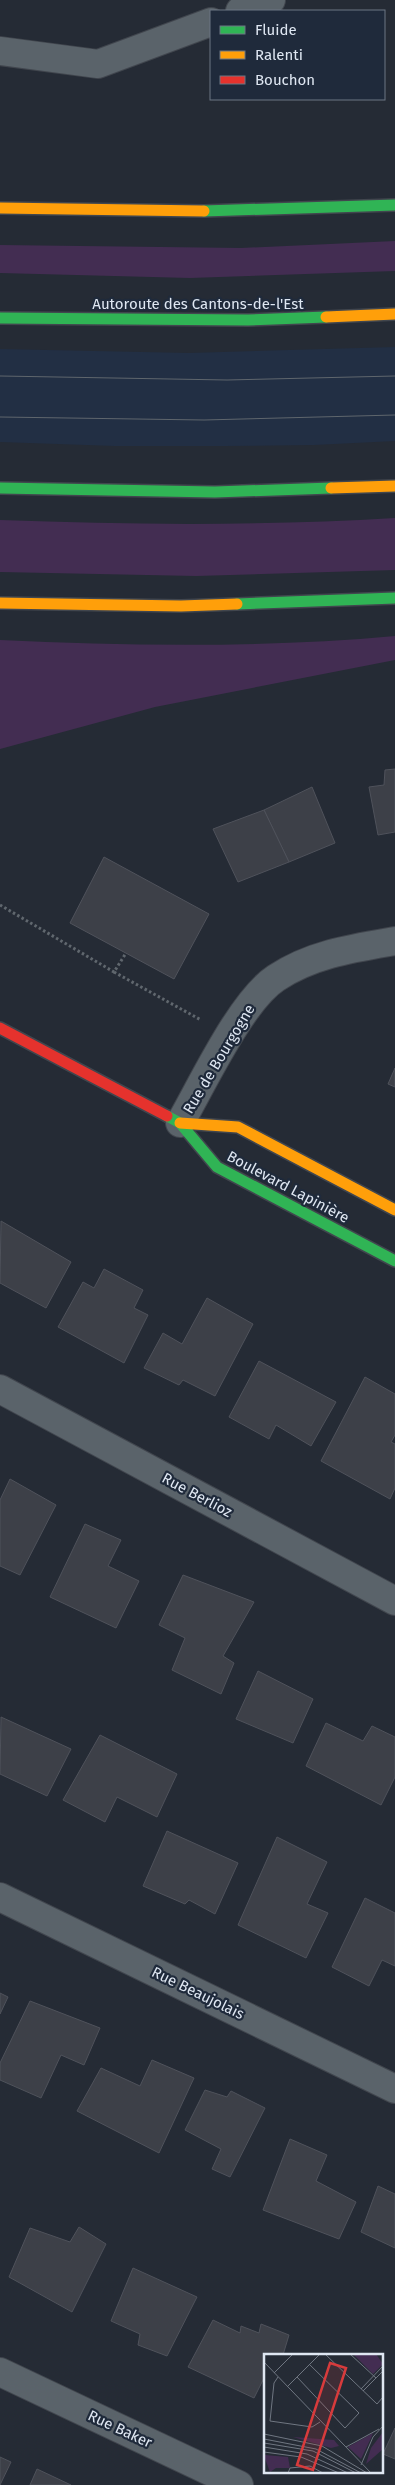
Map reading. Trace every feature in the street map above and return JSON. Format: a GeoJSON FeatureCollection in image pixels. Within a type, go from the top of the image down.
{"type":"FeatureCollection","features":[{"type":"Feature","properties":{"kind":"main road"},"geometry":{"type":"LineString","coordinates":[[0,208],[192,211],[395,205]]}},
{"type":"Feature","properties":{"kind":"main road","name":"Autoroute des Cantons-de-l'Est"},"geometry":{"type":"LineString","coordinates":[[0,318],[248,320],[395,314]]}},
{"type":"Feature","properties":{"kind":"main road"},"geometry":{"type":"LineString","coordinates":[[0,488],[196,492],[395,486]]}},
{"type":"Feature","properties":{"kind":"main road"},"geometry":{"type":"LineString","coordinates":[[0,603],[181,606],[395,598]]}},
{"type":"Feature","properties":{"kind":"main road","name":"Boulevard Lapinière"},"geometry":{"type":"LineString","coordinates":[[0,1028],[180,1123],[217,1167],[395,1261]]}},
{"type":"Feature","properties":{"kind":"main road","name":"Boulevard Lapinière"},"geometry":{"type":"LineString","coordinates":[[180,1123],[238,1127],[395,1210]]}},
{"type":"Feature","properties":{"kind":"street"},"geometry":{"type":"LineString","coordinates":[[243,10],[271,0]]}},
{"type":"Feature","properties":{"kind":"street"},"geometry":{"type":"LineString","coordinates":[[0,51],[98,64],[210,22]]}},
{"type":"Feature","properties":{"kind":"street","name":"Rue de Bourgogne"},"geometry":{"type":"LineString","coordinates":[[180,1123],[240,1018],[274,979],[292,968],[335,952],[395,940]]}},
{"type":"Feature","properties":{"kind":"street","name":"Rue Berlioz"},"geometry":{"type":"LineString","coordinates":[[0,1388],[395,1601]]}},
{"type":"Feature","properties":{"kind":"street","name":"Rue Beaujolais"},"geometry":{"type":"LineString","coordinates":[[0,1897],[395,2089]]}},
{"type":"Feature","properties":{"kind":"street","name":"Rue Baker"},"geometry":{"type":"LineString","coordinates":[[0,2372],[240,2485]]}},
{"type":"Feature","properties":{"kind":"path"},"geometry":{"type":"LineString","coordinates":[[0,905],[114,972],[230,1036]]}},
{"type":"Feature","properties":{"kind":"path"},"geometry":{"type":"LineString","coordinates":[[114,972],[126,953]]}},
{"type":"Feature","properties":{"kind":"shaded area"},"geometry":{"type":"Polygon","coordinates":[[[395,241],[395,271],[190,278],[0,273],[0,245],[241,248],[395,241]]]}},
{"type":"Feature","properties":{"kind":"shaded area"},"geometry":{"type":"Polygon","coordinates":[[[395,347],[395,441],[314,445],[224,446],[115,446],[0,442],[0,349],[189,353],[395,347]]]}},
{"type":"Feature","properties":{"kind":"shaded area"},"geometry":{"type":"Polygon","coordinates":[[[395,518],[395,570],[196,576],[0,572],[0,520],[198,524],[346,521],[395,518]]]}},
{"type":"Feature","properties":{"kind":"shaded area"},"geometry":{"type":"Polygon","coordinates":[[[395,636],[395,660],[155,707],[0,749],[0,640],[198,645],[296,643],[395,636]]]}},
{"type":"Feature","properties":{"kind":"building"},"geometry":{"type":"Polygon","coordinates":[[[395,769],[395,832],[378,835],[369,787],[384,785],[385,770],[395,769]]]}},
{"type":"Feature","properties":{"kind":"building"},"geometry":{"type":"Polygon","coordinates":[[[312,787],[335,843],[289,862],[264,810],[312,787]]]}},
{"type":"Feature","properties":{"kind":"building"},"geometry":{"type":"Polygon","coordinates":[[[264,810],[289,862],[238,882],[213,829],[264,810]]]}},
{"type":"Feature","properties":{"kind":"building"},"geometry":{"type":"Polygon","coordinates":[[[104,857],[209,914],[174,979],[70,923],[104,857]]]}},
{"type":"Feature","properties":{"kind":"building"},"geometry":{"type":"Polygon","coordinates":[[[395,1068],[395,1087],[388,1084],[395,1068]]]}},
{"type":"Feature","properties":{"kind":"building"},"geometry":{"type":"Polygon","coordinates":[[[1,1221],[71,1262],[46,1308],[0,1283],[1,1221]]]}},
{"type":"Feature","properties":{"kind":"building"},"geometry":{"type":"Polygon","coordinates":[[[104,1269],[143,1290],[134,1308],[148,1315],[124,1363],[58,1327],[83,1282],[94,1288],[104,1269]]]}},
{"type":"Feature","properties":{"kind":"building"},"geometry":{"type":"Polygon","coordinates":[[[207,1298],[253,1324],[215,1396],[183,1380],[179,1385],[144,1368],[163,1333],[182,1344],[207,1298]]]}},
{"type":"Feature","properties":{"kind":"building"},"geometry":{"type":"Polygon","coordinates":[[[259,1361],[336,1402],[311,1446],[276,1425],[269,1439],[229,1417],[259,1361]]]}},
{"type":"Feature","properties":{"kind":"building"},"geometry":{"type":"Polygon","coordinates":[[[365,1377],[395,1394],[395,1435],[391,1442],[395,1444],[395,1488],[390,1499],[321,1461],[365,1377]]]}},
{"type":"Feature","properties":{"kind":"building"},"geometry":{"type":"Polygon","coordinates":[[[10,1479],[56,1505],[20,1575],[0,1566],[0,1500],[10,1479]]]}},
{"type":"Feature","properties":{"kind":"building"},"geometry":{"type":"Polygon","coordinates":[[[85,1524],[121,1540],[108,1566],[139,1581],[116,1628],[50,1597],[85,1524]]]}},
{"type":"Feature","properties":{"kind":"building"},"geometry":{"type":"Polygon","coordinates":[[[183,1575],[254,1602],[223,1656],[234,1663],[221,1694],[172,1670],[185,1638],[159,1625],[183,1575]]]}},
{"type":"Feature","properties":{"kind":"building"},"geometry":{"type":"Polygon","coordinates":[[[258,1671],[313,1699],[293,1743],[236,1719],[258,1671]]]}},
{"type":"Feature","properties":{"kind":"building"},"geometry":{"type":"Polygon","coordinates":[[[1,1717],[71,1749],[47,1796],[0,1774],[1,1717]]]}},
{"type":"Feature","properties":{"kind":"building"},"geometry":{"type":"Polygon","coordinates":[[[326,1723],[363,1741],[372,1726],[395,1737],[395,1777],[381,1805],[306,1766],[326,1723]]]}},
{"type":"Feature","properties":{"kind":"building"},"geometry":{"type":"Polygon","coordinates":[[[100,1735],[177,1774],[157,1817],[117,1797],[105,1822],[63,1800],[100,1735]]]}},
{"type":"Feature","properties":{"kind":"building"},"geometry":{"type":"Polygon","coordinates":[[[167,1831],[238,1863],[215,1914],[189,1900],[185,1904],[143,1886],[167,1831]]]}},
{"type":"Feature","properties":{"kind":"building"},"geometry":{"type":"Polygon","coordinates":[[[277,1837],[327,1862],[307,1904],[328,1913],[306,1958],[238,1925],[277,1837]]]}},
{"type":"Feature","properties":{"kind":"building"},"geometry":{"type":"Polygon","coordinates":[[[365,1898],[395,1913],[395,1966],[382,1960],[369,1986],[332,1967],[365,1898]]]}},
{"type":"Feature","properties":{"kind":"building"},"geometry":{"type":"Polygon","coordinates":[[[0,1993],[8,1997],[0,2014],[0,1993]]]}},
{"type":"Feature","properties":{"kind":"building"},"geometry":{"type":"Polygon","coordinates":[[[30,2001],[100,2028],[84,2065],[61,2055],[41,2098],[0,2080],[0,2063],[30,2001]]]}},
{"type":"Feature","properties":{"kind":"building"},"geometry":{"type":"Polygon","coordinates":[[[152,2060],[194,2078],[159,2153],[77,2111],[101,2068],[140,2086],[152,2060]]]}},
{"type":"Feature","properties":{"kind":"building"},"geometry":{"type":"Polygon","coordinates":[[[205,2090],[227,2097],[231,2091],[265,2108],[230,2177],[212,2169],[221,2149],[185,2130],[205,2090]]]}},
{"type":"Feature","properties":{"kind":"building"},"geometry":{"type":"Polygon","coordinates":[[[290,2139],[327,2155],[316,2181],[356,2202],[339,2239],[263,2210],[290,2139]]]}},
{"type":"Feature","properties":{"kind":"building"},"geometry":{"type":"Polygon","coordinates":[[[378,2186],[395,2194],[395,2248],[361,2232],[378,2186]]]}},
{"type":"Feature","properties":{"kind":"building"},"geometry":{"type":"Polygon","coordinates":[[[79,2227],[106,2244],[72,2312],[9,2277],[30,2228],[70,2242],[79,2227]]]}},
{"type":"Feature","properties":{"kind":"building"},"geometry":{"type":"Polygon","coordinates":[[[133,2268],[197,2297],[167,2356],[138,2345],[140,2334],[111,2321],[133,2268]]]}},
{"type":"Feature","properties":{"kind":"building"},"geometry":{"type":"Polygon","coordinates":[[[213,2320],[240,2333],[241,2326],[259,2333],[261,2324],[289,2335],[283,2354],[264,2354],[264,2378],[254,2398],[188,2367],[213,2320]]]}},
{"type":"Feature","properties":{"kind":"building"},"geometry":{"type":"Polygon","coordinates":[[[395,2428],[395,2459],[383,2454],[395,2428]]]}},
{"type":"Feature","properties":{"kind":"building"},"geometry":{"type":"Polygon","coordinates":[[[0,2457],[11,2462],[0,2485],[0,2457]]]}},
{"type":"Feature","properties":{"kind":"building"},"geometry":{"type":"Polygon","coordinates":[[[37,2469],[71,2485],[30,2485],[37,2469]]]}},
{"type":"Feature","properties":{"kind":"tram line"},"geometry":{"type":"LineString","coordinates":[[0,376],[227,380],[395,376]]}},
{"type":"Feature","properties":{"kind":"tram line"},"geometry":{"type":"LineString","coordinates":[[0,417],[204,420],[395,415]]}},
{"type":"Feature","properties":{"kind":"traffic: fast"},"geometry":{"type":"LineString","coordinates":[[204,211],[395,205]]}},
{"type":"Feature","properties":{"kind":"traffic: fast"},"geometry":{"type":"LineString","coordinates":[[0,318],[248,320],[326,317]]}},
{"type":"Feature","properties":{"kind":"traffic: fast"},"geometry":{"type":"LineString","coordinates":[[0,488],[215,492],[331,488]]}},
{"type":"Feature","properties":{"kind":"traffic: fast"},"geometry":{"type":"LineString","coordinates":[[237,604],[395,598]]}},
{"type":"Feature","properties":{"kind":"traffic: fast"},"geometry":{"type":"LineString","coordinates":[[167,1116],[180,1123],[217,1167],[395,1261]]}},
{"type":"Feature","properties":{"kind":"traffic: slow"},"geometry":{"type":"LineString","coordinates":[[0,208],[204,211]]}},
{"type":"Feature","properties":{"kind":"traffic: slow"},"geometry":{"type":"LineString","coordinates":[[326,317],[395,314]]}},
{"type":"Feature","properties":{"kind":"traffic: slow"},"geometry":{"type":"LineString","coordinates":[[331,488],[395,486]]}},
{"type":"Feature","properties":{"kind":"traffic: slow"},"geometry":{"type":"LineString","coordinates":[[0,603],[181,606],[237,604]]}},
{"type":"Feature","properties":{"kind":"traffic: slow"},"geometry":{"type":"LineString","coordinates":[[180,1123],[238,1127],[395,1210]]}},
{"type":"Feature","properties":{"kind":"traffic: jam"},"geometry":{"type":"LineString","coordinates":[[0,1028],[167,1116]]}}]}
